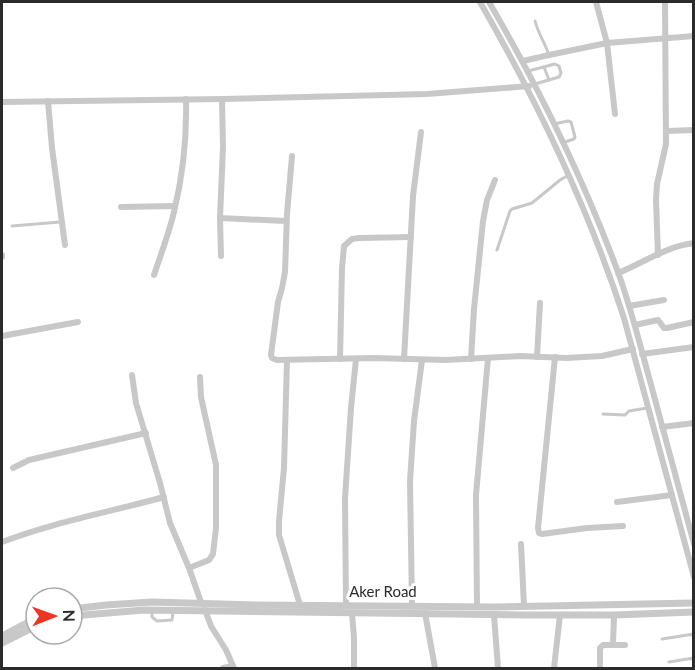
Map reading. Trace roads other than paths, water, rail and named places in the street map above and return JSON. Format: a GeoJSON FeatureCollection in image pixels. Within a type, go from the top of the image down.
{"type":"FeatureCollection","features":[{"type":"Feature","properties":{"kind":"street"},"geometry":{"type":"LineString","coordinates":[[480,2],[514,62],[569,176],[610,276],[633,349],[693,577]]}},
{"type":"Feature","properties":{"kind":"street"},"geometry":{"type":"LineString","coordinates":[[489,2],[535,84],[563,143],[618,273],[635,325],[693,544]]}},
{"type":"Feature","properties":{"kind":"street"},"geometry":{"type":"LineString","coordinates":[[596,2],[607,43],[615,114]]}},
{"type":"Feature","properties":{"kind":"street"},"geometry":{"type":"LineString","coordinates":[[658,255],[657,184],[667,131],[665,2]]}},
{"type":"Feature","properties":{"kind":"street"},"geometry":{"type":"LineString","coordinates":[[523,61],[607,43],[693,36]]}},
{"type":"Feature","properties":{"kind":"street"},"geometry":{"type":"LineString","coordinates":[[2,102],[427,94],[526,87],[535,84]]}},
{"type":"Feature","properties":{"kind":"street"},"geometry":{"type":"LineString","coordinates":[[154,275],[175,206],[184,157],[187,127],[186,99]]}},
{"type":"Feature","properties":{"kind":"street"},"geometry":{"type":"LineString","coordinates":[[221,256],[222,99]]}},
{"type":"Feature","properties":{"kind":"street"},"geometry":{"type":"LineString","coordinates":[[48,101],[65,245]]}},
{"type":"Feature","properties":{"kind":"street"},"geometry":{"type":"LineString","coordinates":[[667,131],[693,130]]}},
{"type":"Feature","properties":{"kind":"street"},"geometry":{"type":"LineString","coordinates":[[404,359],[412,196],[422,132]]}},
{"type":"Feature","properties":{"kind":"street"},"geometry":{"type":"LineString","coordinates":[[292,156],[286,221],[285,272],[278,302],[272,358],[422,360],[520,356],[602,356],[633,349]]}},
{"type":"Feature","properties":{"kind":"street"},"geometry":{"type":"LineString","coordinates":[[471,359],[483,220],[487,200],[495,180]]}},
{"type":"Feature","properties":{"kind":"street"},"geometry":{"type":"LineString","coordinates":[[121,207],[175,206]]}},
{"type":"Feature","properties":{"kind":"street"},"geometry":{"type":"LineString","coordinates":[[220,218],[286,221]]}},
{"type":"Feature","properties":{"kind":"street"},"geometry":{"type":"LineString","coordinates":[[340,359],[344,246],[352,239],[359,238],[411,237]]}},
{"type":"Feature","properties":{"kind":"street"},"geometry":{"type":"LineString","coordinates":[[618,273],[671,248],[693,243]]}},
{"type":"Feature","properties":{"kind":"street"},"geometry":{"type":"LineString","coordinates":[[629,306],[664,300]]}},
{"type":"Feature","properties":{"kind":"street"},"geometry":{"type":"LineString","coordinates":[[537,357],[540,303]]}},
{"type":"Feature","properties":{"kind":"street"},"geometry":{"type":"LineString","coordinates":[[635,325],[658,320],[664,328],[667,328],[693,322]]}},
{"type":"Feature","properties":{"kind":"street"},"geometry":{"type":"LineString","coordinates":[[2,336],[78,322]]}},
{"type":"Feature","properties":{"kind":"street"},"geometry":{"type":"LineString","coordinates":[[642,354],[693,347]]}},
{"type":"Feature","properties":{"kind":"street"},"geometry":{"type":"LineString","coordinates":[[555,357],[539,533],[623,526]]}},
{"type":"Feature","properties":{"kind":"street"},"geometry":{"type":"LineString","coordinates":[[346,606],[345,498],[356,358]]}},
{"type":"Feature","properties":{"kind":"street"},"geometry":{"type":"LineString","coordinates":[[477,606],[476,495],[488,358]]}},
{"type":"Feature","properties":{"kind":"street"},"geometry":{"type":"LineString","coordinates":[[287,360],[284,468],[279,535],[300,605]]}},
{"type":"Feature","properties":{"kind":"street"},"geometry":{"type":"LineString","coordinates":[[412,606],[410,481],[414,421],[422,360]]}},
{"type":"Feature","properties":{"kind":"street"},"geometry":{"type":"LineString","coordinates":[[132,375],[136,403],[170,523],[201,602]]}},
{"type":"Feature","properties":{"kind":"street"},"geometry":{"type":"LineString","coordinates":[[189,568],[209,560],[213,555],[216,528],[216,465],[201,397],[200,377]]}},
{"type":"Feature","properties":{"kind":"street"},"geometry":{"type":"LineString","coordinates":[[662,427],[693,423]]}},
{"type":"Feature","properties":{"kind":"street"},"geometry":{"type":"LineString","coordinates":[[13,468],[29,460],[146,433]]}},
{"type":"Feature","properties":{"kind":"street"},"geometry":{"type":"LineString","coordinates":[[617,502],[672,495]]}},
{"type":"Feature","properties":{"kind":"street"},"geometry":{"type":"LineString","coordinates":[[2,542],[28,532],[164,497]]}},
{"type":"Feature","properties":{"kind":"street"},"geometry":{"type":"LineString","coordinates":[[521,544],[524,606]]}},
{"type":"Feature","properties":{"kind":"street","name":"Aker Road"},"geometry":{"type":"LineString","coordinates":[[84,608],[152,602],[201,602],[346,606],[425,613],[494,615],[614,615],[693,612]]}},
{"type":"Feature","properties":{"kind":"street","name":"Aker Road"},"geometry":{"type":"LineString","coordinates":[[84,615],[153,610],[351,613],[412,606],[693,603]]}},
{"type":"Feature","properties":{"kind":"street"},"geometry":{"type":"LineString","coordinates":[[205,610],[233,667],[223,669]]}},
{"type":"Feature","properties":{"kind":"street"},"geometry":{"type":"LineString","coordinates":[[351,613],[354,669]]}},
{"type":"Feature","properties":{"kind":"street"},"geometry":{"type":"LineString","coordinates":[[425,613],[435,669]]}},
{"type":"Feature","properties":{"kind":"street"},"geometry":{"type":"LineString","coordinates":[[494,615],[498,669]]}},
{"type":"Feature","properties":{"kind":"street"},"geometry":{"type":"LineString","coordinates":[[554,669],[560,615]]}},
{"type":"Feature","properties":{"kind":"street"},"geometry":{"type":"LineString","coordinates":[[613,645],[614,615]]}},
{"type":"Feature","properties":{"kind":"street"},"geometry":{"type":"LineString","coordinates":[[2,636],[24,624]]}},
{"type":"Feature","properties":{"kind":"street"},"geometry":{"type":"LineString","coordinates":[[2,643],[24,632]]}},
{"type":"Feature","properties":{"kind":"street"},"geometry":{"type":"LineString","coordinates":[[600,668],[601,646],[625,645]]}},
{"type":"Feature","properties":{"kind":"lane"},"geometry":{"type":"LineString","coordinates":[[535,21],[549,55]]}},
{"type":"Feature","properties":{"kind":"lane"},"geometry":{"type":"LineString","coordinates":[[528,71],[555,64],[559,66],[561,76],[535,84]]}},
{"type":"Feature","properties":{"kind":"lane"},"geometry":{"type":"LineString","coordinates":[[544,67],[549,80]]}},
{"type":"Feature","properties":{"kind":"lane"},"geometry":{"type":"LineString","coordinates":[[554,124],[571,122],[575,137],[563,143]]}},
{"type":"Feature","properties":{"kind":"lane"},"geometry":{"type":"LineString","coordinates":[[497,250],[510,211],[532,203],[560,180],[569,176]]}},
{"type":"Feature","properties":{"kind":"lane"},"geometry":{"type":"LineString","coordinates":[[12,226],[62,222]]}},
{"type":"Feature","properties":{"kind":"lane"},"geometry":{"type":"LineString","coordinates":[[603,414],[625,415],[629,411],[649,408]]}},
{"type":"Feature","properties":{"kind":"lane"},"geometry":{"type":"LineString","coordinates":[[152,602],[153,610]]}},
{"type":"Feature","properties":{"kind":"lane"},"geometry":{"type":"LineString","coordinates":[[662,639],[693,634]]}},
{"type":"Feature","properties":{"kind":"lane"},"geometry":{"type":"LineString","coordinates":[[669,662],[693,658]]}}]}
